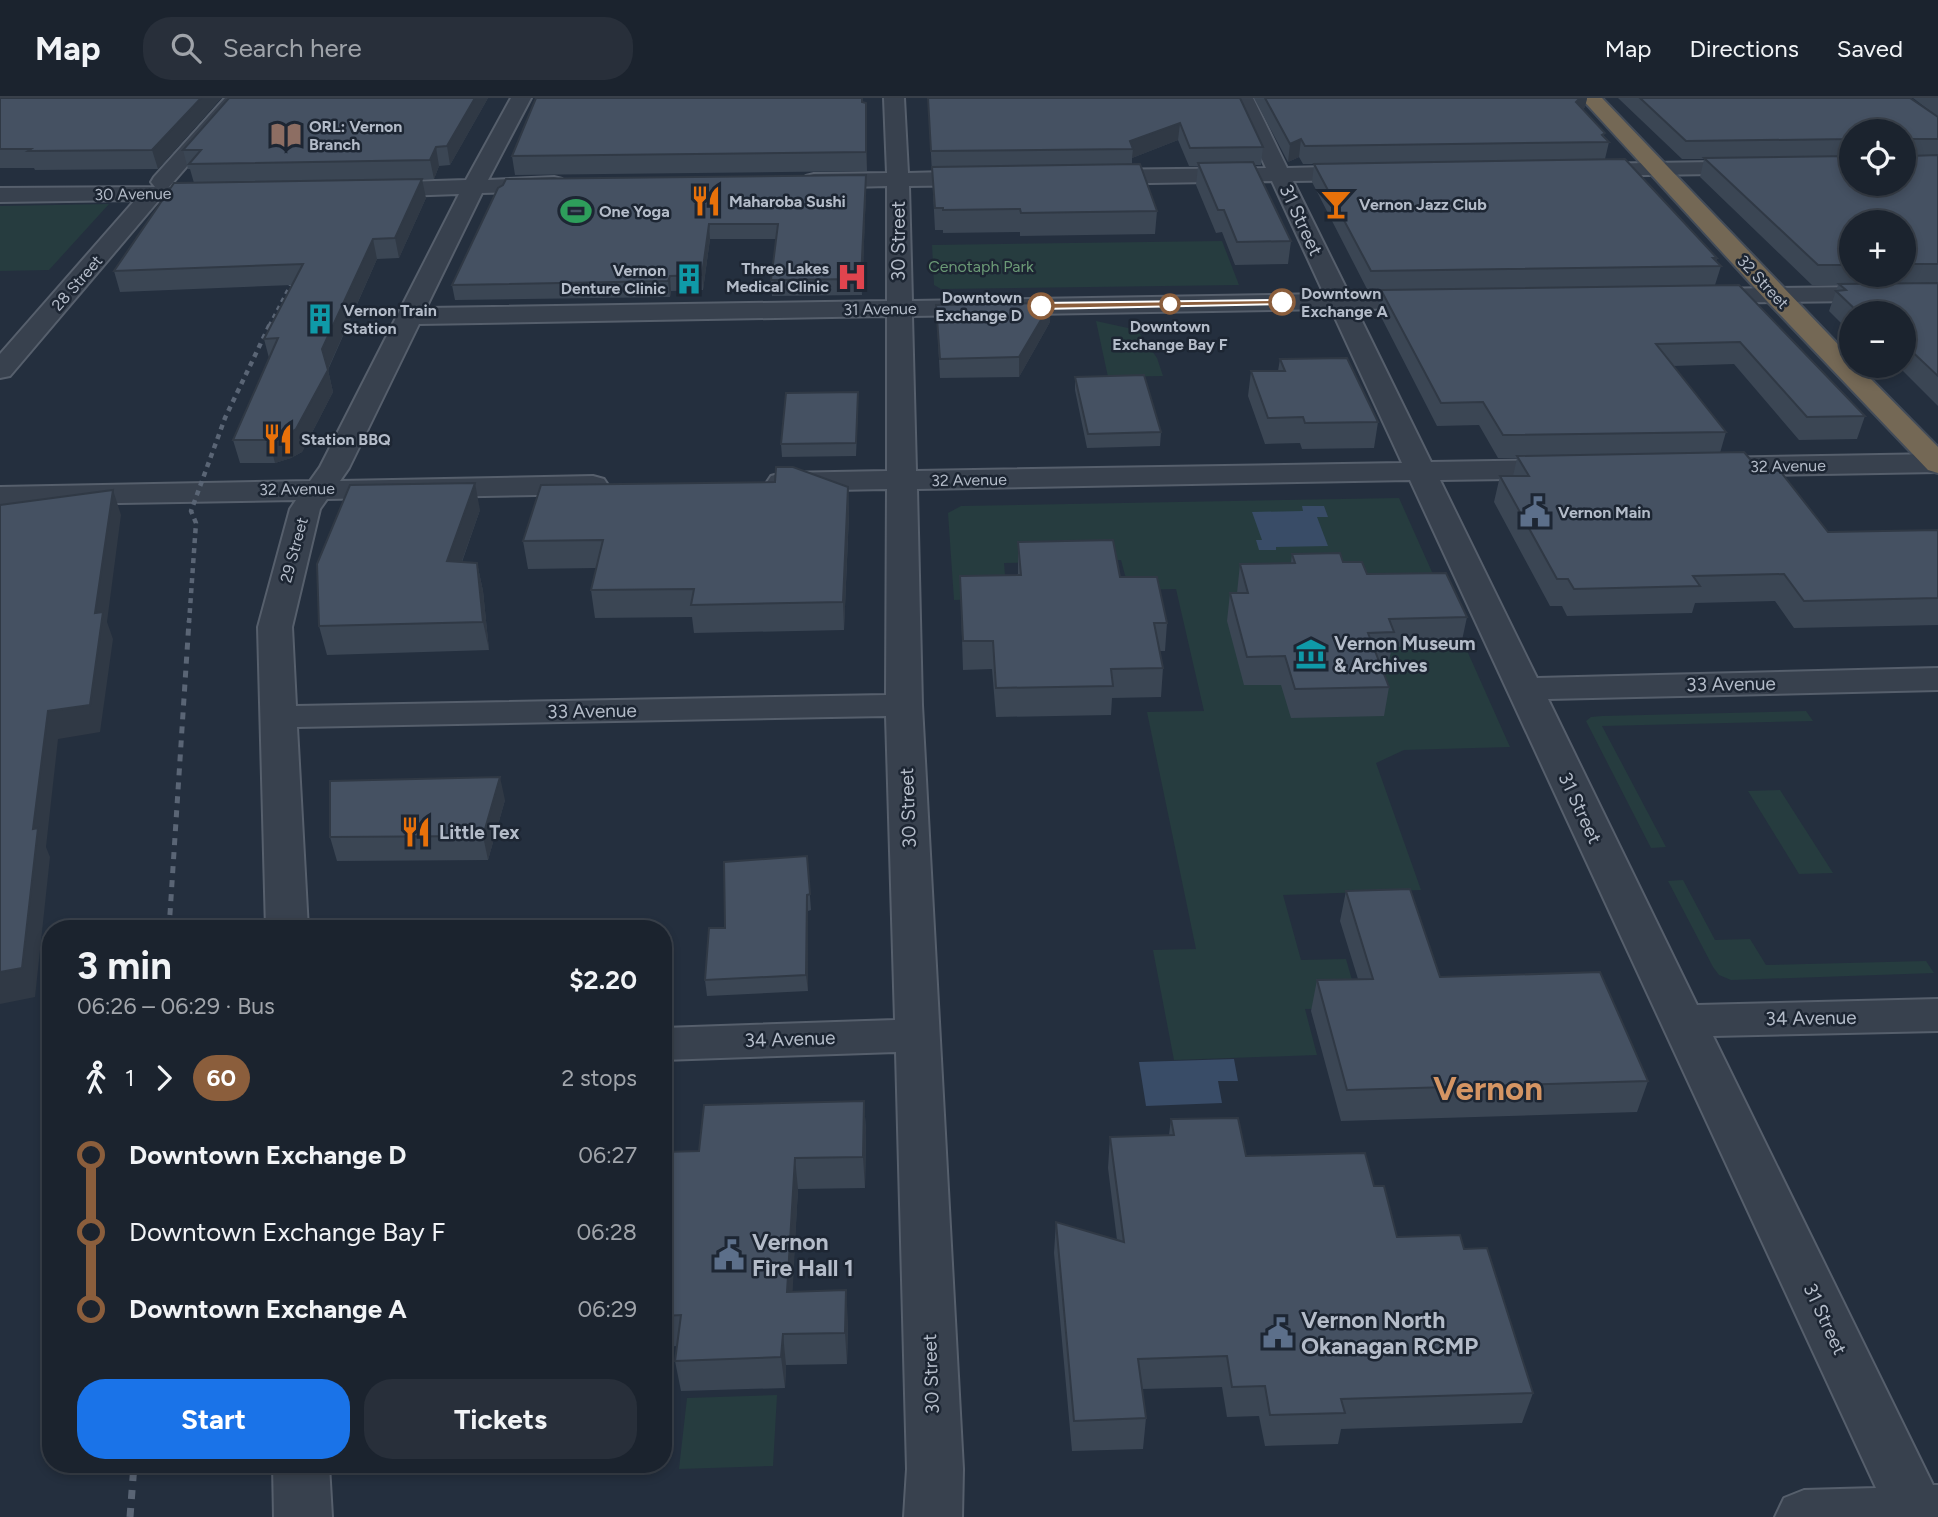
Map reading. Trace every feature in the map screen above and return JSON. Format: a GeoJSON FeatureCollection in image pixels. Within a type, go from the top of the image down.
{"type":"FeatureCollection","features":[{"type":"Feature","properties":{"kind":"highway","name":"32 Street"},"geometry":{"type":"LineString","coordinates":[[1591,98],[1775,295],[1938,463]]}},
{"type":"Feature","properties":{"kind":"street","name":"28 Street"},"geometry":{"type":"LineString","coordinates":[[0,370],[236,98]]}},
{"type":"Feature","properties":{"kind":"street","name":"29 Street"},"geometry":{"type":"LineString","coordinates":[[287,920],[275,627],[298,529],[305,509],[334,468],[488,158],[521,98]]}},
{"type":"Feature","properties":{"kind":"street","name":"30 Street"},"geometry":{"type":"LineString","coordinates":[[894,98],[898,180],[904,705],[934,1469],[933,1517]]}},
{"type":"Feature","properties":{"kind":"street","name":"31 Street"},"geometry":{"type":"LineString","coordinates":[[1243,98],[1523,689],[1925,1514]]}},
{"type":"Feature","properties":{"kind":"street"},"geometry":{"type":"LineString","coordinates":[[488,158],[478,168],[464,174],[354,186],[575,184]]}},
{"type":"Feature","properties":{"kind":"street"},"geometry":{"type":"LineString","coordinates":[[1560,170],[1839,166]]}},
{"type":"Feature","properties":{"kind":"street"},"geometry":{"type":"LineString","coordinates":[[1065,177],[1385,173]]}},
{"type":"Feature","properties":{"kind":"street"},"geometry":{"type":"LineString","coordinates":[[788,181],[1011,178]]}},
{"type":"Feature","properties":{"kind":"street"},"geometry":{"type":"LineString","coordinates":[[417,181],[475,185]]}},
{"type":"Feature","properties":{"kind":"street","name":"30 Avenue"},"geometry":{"type":"LineString","coordinates":[[0,185],[243,187]]}},
{"type":"Feature","properties":{"kind":"street","name":"30 Avenue"},"geometry":{"type":"LineString","coordinates":[[0,195],[157,188]]}},
{"type":"Feature","properties":{"kind":"street"},"geometry":{"type":"LineString","coordinates":[[1669,296],[1938,293]]}},
{"type":"Feature","properties":{"kind":"street","name":"31 Avenue"},"geometry":{"type":"LineString","coordinates":[[410,316],[1449,300]]}},
{"type":"Feature","properties":{"kind":"street","name":"32 Avenue"},"geometry":{"type":"LineString","coordinates":[[1681,467],[1938,463]]}},
{"type":"Feature","properties":{"kind":"street","name":"32 Avenue"},"geometry":{"type":"LineString","coordinates":[[761,483],[1600,469]]}},
{"type":"Feature","properties":{"kind":"street","name":"32 Avenue"},"geometry":{"type":"LineString","coordinates":[[0,496],[621,485]]}},
{"type":"Feature","properties":{"kind":"street","name":"33 Avenue"},"geometry":{"type":"LineString","coordinates":[[1523,689],[1938,679]]}},
{"type":"Feature","properties":{"kind":"street","name":"33 Avenue"},"geometry":{"type":"LineString","coordinates":[[279,717],[904,705]]}},
{"type":"Feature","properties":{"kind":"street","name":"34 Avenue"},"geometry":{"type":"LineString","coordinates":[[1684,1021],[1938,1015]]}},
{"type":"Feature","properties":{"kind":"street","name":"34 Avenue"},"geometry":{"type":"LineString","coordinates":[[672,1044],[917,1035]]}},
{"type":"Feature","properties":{"kind":"street"},"geometry":{"type":"LineString","coordinates":[[301,1473],[303,1517]]}},
{"type":"Feature","properties":{"kind":"street"},"geometry":{"type":"LineString","coordinates":[[1804,1517],[1925,1514]]}},
{"type":"Feature","properties":{"kind":"green space"},"geometry":{"type":"Polygon","coordinates":[[[109,204],[49,270],[0,271],[0,206],[109,204]]]}},
{"type":"Feature","properties":{"kind":"green space","name":"Cenotaph Park"},"geometry":{"type":"Polygon","coordinates":[[[1222,241],[1239,285],[941,289],[934,285],[932,245],[1222,241]]]}},
{"type":"Feature","properties":{"kind":"green space"},"geometry":{"type":"Polygon","coordinates":[[[1096,321],[1137,330],[1157,358],[1163,376],[1108,377],[1096,321]]]}},
{"type":"Feature","properties":{"kind":"green space"},"geometry":{"type":"Polygon","coordinates":[[[1399,498],[1510,747],[1404,750],[1376,763],[1421,890],[1283,895],[1301,960],[1346,959],[1360,1008],[1305,1009],[1317,1055],[1174,1060],[1153,950],[1196,949],[1147,712],[1204,711],[1176,589],[1129,590],[1121,560],[1004,563],[1007,598],[954,600],[948,513],[961,506],[1399,498]]]}},
{"type":"Feature","properties":{"kind":"green space"},"geometry":{"type":"Polygon","coordinates":[[[1806,711],[1813,721],[1602,726],[1666,847],[1651,848],[1586,721],[1591,717],[1602,716],[1806,711]]]}},
{"type":"Feature","properties":{"kind":"green space"},"geometry":{"type":"Polygon","coordinates":[[[1780,790],[1833,873],[1799,874],[1748,791],[1780,790]]]}},
{"type":"Feature","properties":{"kind":"green space"},"geometry":{"type":"Polygon","coordinates":[[[1683,880],[1715,940],[1750,939],[1766,965],[1926,961],[1934,973],[1731,980],[1719,975],[1713,967],[1668,881],[1683,880]]]}},
{"type":"Feature","properties":{"kind":"green space"},"geometry":{"type":"Polygon","coordinates":[[[777,1395],[773,1466],[679,1469],[687,1398],[777,1395]]]}},
{"type":"Feature","properties":{"kind":"water"},"geometry":{"type":"Polygon","coordinates":[[[1302,506],[1324,506],[1328,517],[1317,517],[1328,546],[1259,550],[1256,540],[1262,540],[1252,512],[1303,511],[1302,506]]]}},
{"type":"Feature","properties":{"kind":"water"},"geometry":{"type":"Polygon","coordinates":[[[1234,1059],[1238,1081],[1218,1081],[1222,1103],[1146,1106],[1139,1062],[1234,1059]]]}},
{"type":"Feature","properties":{"kind":"building"},"geometry":{"type":"Polygon","coordinates":[[[0,98],[201,98],[152,150],[28,151],[31,149],[0,149],[0,98]]]}},
{"type":"Feature","properties":{"kind":"building"},"geometry":{"type":"Polygon","coordinates":[[[229,98],[475,98],[447,146],[436,147],[430,160],[189,164],[201,150],[183,150],[229,98]]]}},
{"type":"Feature","properties":{"kind":"building"},"geometry":{"type":"Polygon","coordinates":[[[536,98],[862,98],[862,102],[866,103],[866,152],[512,156],[536,98]]]}},
{"type":"Feature","properties":{"kind":"building"},"geometry":{"type":"Polygon","coordinates":[[[928,98],[1240,98],[1263,147],[1190,148],[1180,123],[1130,141],[1133,149],[931,151],[928,98]]]}},
{"type":"Feature","properties":{"kind":"building"},"geometry":{"type":"Polygon","coordinates":[[[1265,98],[1580,98],[1576,102],[1605,133],[1602,135],[1609,142],[1305,146],[1301,139],[1290,144],[1265,98]]]}},
{"type":"Feature","properties":{"kind":"building"},"geometry":{"type":"Polygon","coordinates":[[[1640,98],[1910,98],[1938,117],[1938,139],[1916,139],[1916,119],[1839,119],[1839,139],[1686,141],[1640,98]]]}},
{"type":"Feature","properties":{"kind":"building"},"geometry":{"type":"Polygon","coordinates":[[[1938,155],[1938,264],[1916,264],[1916,210],[1839,210],[1839,265],[1818,265],[1704,158],[1839,156],[1839,196],[1916,196],[1916,156],[1938,155]]]}},
{"type":"Feature","properties":{"kind":"building"},"geometry":{"type":"Polygon","coordinates":[[[1625,159],[1717,258],[1713,258],[1721,266],[1371,271],[1314,164],[1625,159]]]}},
{"type":"Feature","properties":{"kind":"building"},"geometry":{"type":"Polygon","coordinates":[[[1253,162],[1291,241],[1237,242],[1224,210],[1218,210],[1198,163],[1253,162]]]}},
{"type":"Feature","properties":{"kind":"building"},"geometry":{"type":"Polygon","coordinates":[[[1140,164],[1157,211],[1021,213],[1020,209],[935,208],[932,167],[1140,164]]]}},
{"type":"Feature","properties":{"kind":"building"},"geometry":{"type":"Polygon","coordinates":[[[866,175],[861,279],[771,280],[778,224],[709,224],[702,275],[670,276],[668,281],[452,285],[498,188],[506,179],[866,175]]]}},
{"type":"Feature","properties":{"kind":"building"},"geometry":{"type":"Polygon","coordinates":[[[422,179],[395,238],[373,239],[322,349],[328,370],[296,429],[285,436],[269,440],[233,440],[278,338],[264,339],[303,264],[114,271],[174,183],[422,179]]]}},
{"type":"Feature","properties":{"kind":"building"},"geometry":{"type":"Polygon","coordinates":[[[1916,283],[1938,283],[1938,376],[1916,355],[1916,301],[1846,301],[1836,291],[1846,290],[1842,287],[1916,287],[1916,283]]]}},
{"type":"Feature","properties":{"kind":"building"},"geometry":{"type":"Polygon","coordinates":[[[1739,285],[1865,416],[1807,417],[1740,342],[1656,344],[1726,432],[1503,435],[1483,402],[1441,403],[1381,290],[1739,285]]]}},
{"type":"Feature","properties":{"kind":"building"},"geometry":{"type":"Polygon","coordinates":[[[1051,303],[1019,357],[940,359],[936,305],[1051,303]]]}},
{"type":"Feature","properties":{"kind":"building"},"geometry":{"type":"Polygon","coordinates":[[[1347,358],[1378,422],[1305,423],[1303,417],[1268,418],[1251,371],[1285,371],[1280,359],[1347,358]]]}},
{"type":"Feature","properties":{"kind":"building"},"geometry":{"type":"Polygon","coordinates":[[[1144,375],[1161,432],[1088,434],[1075,377],[1144,375]]]}},
{"type":"Feature","properties":{"kind":"building"},"geometry":{"type":"Polygon","coordinates":[[[858,392],[856,443],[781,444],[786,393],[858,392]]]}},
{"type":"Feature","properties":{"kind":"building"},"geometry":{"type":"Polygon","coordinates":[[[1744,452],[1760,471],[1780,471],[1828,532],[1938,530],[1938,598],[1804,601],[1784,574],[1693,576],[1700,586],[1574,589],[1568,579],[1557,579],[1500,476],[1529,476],[1517,456],[1744,452]]]}},
{"type":"Feature","properties":{"kind":"building"},"geometry":{"type":"Polygon","coordinates":[[[776,467],[793,467],[848,487],[843,602],[691,605],[694,589],[591,590],[603,540],[523,541],[541,485],[775,482],[776,467]]]}},
{"type":"Feature","properties":{"kind":"building"},"geometry":{"type":"Polygon","coordinates":[[[475,483],[447,561],[477,563],[483,622],[319,626],[317,564],[350,485],[475,483]]]}},
{"type":"Feature","properties":{"kind":"building"},"geometry":{"type":"Polygon","coordinates":[[[113,490],[95,613],[103,612],[90,705],[48,711],[33,829],[38,828],[22,968],[0,972],[0,505],[113,490]]]}},
{"type":"Feature","properties":{"kind":"building"},"geometry":{"type":"Polygon","coordinates":[[[1113,540],[1120,577],[1157,577],[1167,623],[1154,623],[1163,668],[1111,669],[1113,686],[996,688],[993,641],[963,641],[960,576],[1021,575],[1018,542],[1113,540]]]}},
{"type":"Feature","properties":{"kind":"building","name":"Vernon Museum & Archives"},"geometry":{"type":"Polygon","coordinates":[[[1340,553],[1343,562],[1362,562],[1367,574],[1446,573],[1467,617],[1389,619],[1394,632],[1368,633],[1389,687],[1295,689],[1285,656],[1247,657],[1230,593],[1248,593],[1240,564],[1295,563],[1292,554],[1340,553]]]}},
{"type":"Feature","properties":{"kind":"building"},"geometry":{"type":"Polygon","coordinates":[[[500,777],[483,836],[330,837],[330,781],[500,777]]]}},
{"type":"Feature","properties":{"kind":"building"},"geometry":{"type":"Polygon","coordinates":[[[807,856],[810,894],[807,895],[806,975],[705,980],[709,928],[725,928],[724,862],[807,856]]]}},
{"type":"Feature","properties":{"kind":"building"},"geometry":{"type":"Polygon","coordinates":[[[1410,889],[1440,977],[1600,972],[1648,1081],[1347,1090],[1317,980],[1373,979],[1346,891],[1410,889]]]}},
{"type":"Feature","properties":{"kind":"building","name":"Vernon Fire Hall 1"},"geometry":{"type":"Polygon","coordinates":[[[864,1101],[863,1157],[795,1158],[787,1292],[846,1290],[845,1333],[783,1334],[781,1357],[675,1361],[681,1315],[672,1316],[672,1152],[699,1151],[704,1105],[864,1101]]]}},
{"type":"Feature","properties":{"kind":"building","name":"Vernon North Okanagan RCMP"},"geometry":{"type":"Polygon","coordinates":[[[1238,1118],[1246,1156],[1365,1153],[1374,1186],[1384,1186],[1397,1237],[1460,1235],[1464,1249],[1487,1248],[1533,1393],[1341,1399],[1345,1413],[1270,1415],[1265,1386],[1232,1387],[1227,1356],[1138,1359],[1146,1418],[1074,1421],[1056,1222],[1124,1242],[1110,1137],[1174,1135],[1171,1119],[1238,1118]]]}},
{"type":"Feature","properties":{"kind":"railway"},"geometry":{"type":"LineString","coordinates":[[269,325],[299,269]]}},
{"type":"Feature","properties":{"kind":"railway"},"geometry":{"type":"LineString","coordinates":[[189,623],[196,523],[191,511],[225,418],[269,325]]}},
{"type":"Feature","properties":{"kind":"railway"},"geometry":{"type":"LineString","coordinates":[[170,920],[189,621]]}},
{"type":"Feature","properties":{"kind":"railway"},"geometry":{"type":"LineString","coordinates":[[130,1517],[133,1473]]}},
{"type":"Feature","properties":{"kind":"bus line","name":"60"},"geometry":{"type":"LineString","coordinates":[[1041,306],[1282,302]]}},
{"type":"Feature","properties":{"kind":"place","name":"ORL: Vernon Branch"},"geometry":{"type":"Point","coordinates":[286,135]}},
{"type":"Feature","properties":{"kind":"place","name":"Maharoba Sushi"},"geometry":{"type":"Point","coordinates":[706,201]}},
{"type":"Feature","properties":{"kind":"place","name":"Vernon Jazz Club"},"geometry":{"type":"Point","coordinates":[1336,204]}},
{"type":"Feature","properties":{"kind":"place","name":"One Yoga"},"geometry":{"type":"Point","coordinates":[576,211]}},
{"type":"Feature","properties":{"kind":"place","name":"Three Lakes Medical Clinic"},"geometry":{"type":"Point","coordinates":[852,277]}},
{"type":"Feature","properties":{"kind":"place","name":"Vernon Denture Clinic"},"geometry":{"type":"Point","coordinates":[689,279]}},
{"type":"Feature","properties":{"kind":"place","name":"Downtown Exchange A"},"geometry":{"type":"Point","coordinates":[1282,302]}},
{"type":"Feature","properties":{"kind":"place","name":"Downtown Exchange Bay F"},"geometry":{"type":"Point","coordinates":[1170,304]}},
{"type":"Feature","properties":{"kind":"place","name":"Downtown Exchange D"},"geometry":{"type":"Point","coordinates":[1041,306]}},
{"type":"Feature","properties":{"kind":"place","name":"Vernon Train Station"},"geometry":{"type":"Point","coordinates":[320,319]}},
{"type":"Feature","properties":{"kind":"place","name":"Station BBQ"},"geometry":{"type":"Point","coordinates":[278,439]}},
{"type":"Feature","properties":{"kind":"place","name":"Vernon Main"},"geometry":{"type":"Point","coordinates":[1535,512]}},
{"type":"Feature","properties":{"kind":"place","name":"Vernon Museum & Archives"},"geometry":{"type":"Point","coordinates":[1311,654]}},
{"type":"Feature","properties":{"kind":"place","name":"Little Tex"},"geometry":{"type":"Point","coordinates":[416,832]}},
{"type":"Feature","properties":{"kind":"place","name":"Vernon Fire Hall 1"},"geometry":{"type":"Point","coordinates":[729,1255]}},
{"type":"Feature","properties":{"kind":"place","name":"Vernon North Okanagan RCMP"},"geometry":{"type":"Point","coordinates":[1278,1333]}},
{"type":"Feature","properties":{"kind":"district","name":"Vernon"},"geometry":{"type":"Point","coordinates":[1488,1088]}}]}
